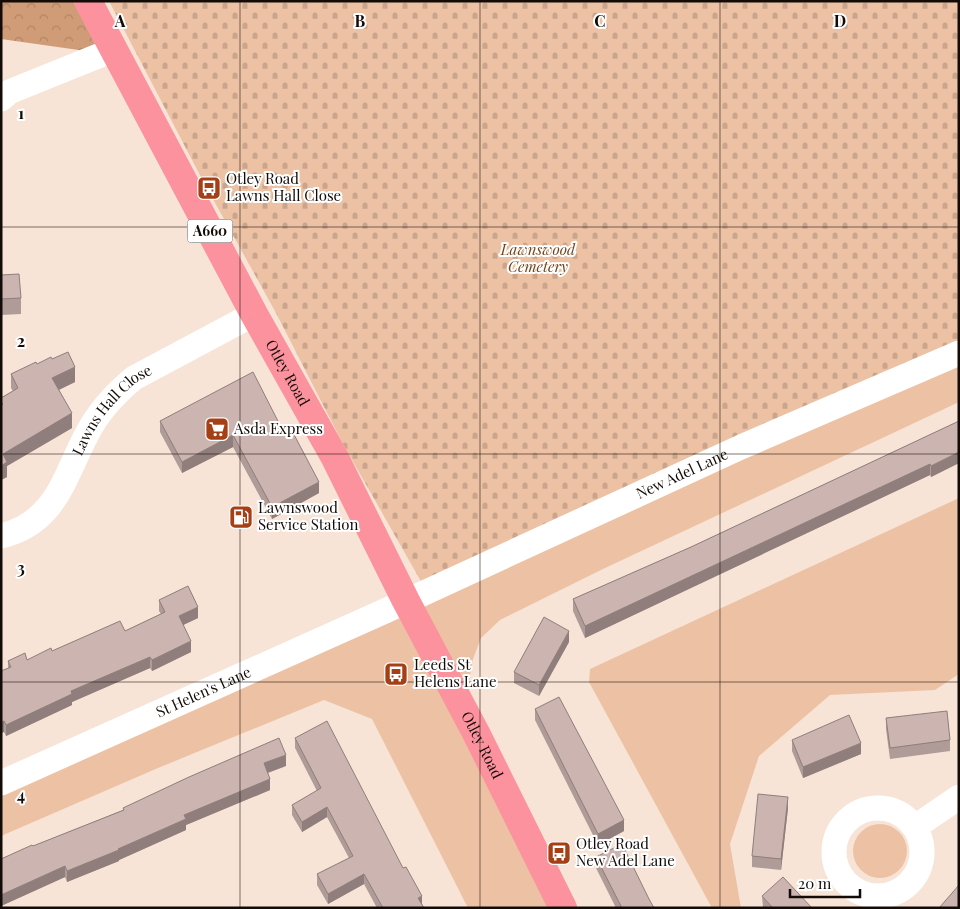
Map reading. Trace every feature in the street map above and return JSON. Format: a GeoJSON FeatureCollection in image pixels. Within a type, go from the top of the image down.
{"type":"FeatureCollection","features":[{"type":"Feature","properties":{"kind":"highway","name":"Otley Road"},"geometry":{"type":"LineString","coordinates":[[88,1],[254,314],[335,458],[563,908]]}},
{"type":"Feature","properties":{"kind":"street"},"geometry":{"type":"LineString","coordinates":[[1,99],[9,92],[113,50]]}},
{"type":"Feature","properties":{"kind":"street","name":"Lawns Hall Close"},"geometry":{"type":"LineString","coordinates":[[1,536],[30,524],[49,508],[62,488],[88,432],[118,391],[134,378],[254,314]]}},
{"type":"Feature","properties":{"kind":"street","name":"New Adel Lane"},"geometry":{"type":"LineString","coordinates":[[406,601],[741,446],[959,353]]}},
{"type":"Feature","properties":{"kind":"street","name":"St Helen's Lane"},"geometry":{"type":"LineString","coordinates":[[1,783],[406,601]]}},
{"type":"Feature","properties":{"kind":"street"},"geometry":{"type":"LineString","coordinates":[[915,827],[959,798]]}},
{"type":"Feature","properties":{"kind":"green space"},"geometry":{"type":"Polygon","coordinates":[[[1,1],[73,1],[100,53],[1,39],[1,1]]]}},
{"type":"Feature","properties":{"kind":"green space","name":"Lawnswood Cemetery"},"geometry":{"type":"Polygon","coordinates":[[[109,1],[959,1],[959,354],[427,592],[343,444],[276,313],[203,181],[109,1]]]}},
{"type":"Feature","properties":{"kind":"green space"},"geometry":{"type":"Polygon","coordinates":[[[959,353],[959,402],[603,569],[500,620],[481,638],[473,659],[464,709],[563,908],[468,908],[372,719],[324,700],[158,768],[1,836],[1,783],[959,353]]]}},
{"type":"Feature","properties":{"kind":"green space"},"geometry":{"type":"Polygon","coordinates":[[[959,498],[959,674],[935,690],[830,695],[759,756],[730,844],[741,908],[712,908],[589,682],[590,669],[959,498]]]}},
{"type":"Feature","properties":{"kind":"green space"},"geometry":{"type":"Polygon","coordinates":[[[875,824],[885,824],[895,828],[903,836],[907,851],[903,866],[895,874],[885,878],[875,878],[865,874],[857,866],[853,856],[853,846],[857,836],[865,828],[875,824]]]}},
{"type":"Feature","properties":{"kind":"building"},"geometry":{"type":"Polygon","coordinates":[[[19,274],[21,298],[1,299],[1,275],[19,274]]]}},
{"type":"Feature","properties":{"kind":"building"},"geometry":{"type":"Polygon","coordinates":[[[68,352],[75,367],[52,378],[72,413],[3,454],[7,462],[1,466],[1,405],[3,404],[1,398],[18,388],[11,374],[36,362],[37,364],[68,352]]]}},
{"type":"Feature","properties":{"kind":"building"},"geometry":{"type":"Polygon","coordinates":[[[253,372],[283,431],[290,427],[319,482],[272,507],[233,435],[182,462],[160,421],[253,372]]]}},
{"type":"Feature","properties":{"kind":"building"},"geometry":{"type":"Polygon","coordinates":[[[959,421],[959,452],[585,626],[573,599],[691,547],[959,421]]]}},
{"type":"Feature","properties":{"kind":"building"},"geometry":{"type":"Polygon","coordinates":[[[188,586],[198,607],[179,616],[191,641],[152,660],[150,657],[71,691],[72,694],[6,725],[4,721],[1,722],[1,671],[11,667],[8,661],[25,653],[27,660],[51,648],[52,651],[120,621],[125,631],[165,612],[159,600],[188,586]]]}},
{"type":"Feature","properties":{"kind":"building"},"geometry":{"type":"Polygon","coordinates":[[[544,617],[569,631],[539,685],[514,672],[544,617]]]}},
{"type":"Feature","properties":{"kind":"building"},"geometry":{"type":"Polygon","coordinates":[[[559,697],[624,820],[598,834],[535,709],[559,697]]]}},
{"type":"Feature","properties":{"kind":"building"},"geometry":{"type":"Polygon","coordinates":[[[947,711],[950,740],[890,748],[886,718],[947,711]]]}},
{"type":"Feature","properties":{"kind":"building"},"geometry":{"type":"Polygon","coordinates":[[[849,715],[861,743],[803,767],[792,740],[849,715]]]}},
{"type":"Feature","properties":{"kind":"building"},"geometry":{"type":"Polygon","coordinates":[[[327,721],[403,868],[406,867],[422,896],[418,898],[424,908],[383,908],[364,874],[328,894],[317,874],[353,856],[327,807],[302,822],[292,805],[321,788],[295,738],[327,721]]]}},
{"type":"Feature","properties":{"kind":"building"},"geometry":{"type":"Polygon","coordinates":[[[279,738],[286,755],[264,763],[270,779],[184,815],[186,819],[119,850],[67,871],[65,866],[1,895],[1,859],[32,845],[124,810],[123,808],[189,777],[279,738]]]}},
{"type":"Feature","properties":{"kind":"building"},"geometry":{"type":"Polygon","coordinates":[[[758,794],[788,797],[781,859],[752,856],[758,794]]]}},
{"type":"Feature","properties":{"kind":"building"},"geometry":{"type":"Polygon","coordinates":[[[622,844],[654,908],[622,908],[596,857],[622,844]]]}},
{"type":"Feature","properties":{"kind":"building"},"geometry":{"type":"Polygon","coordinates":[[[783,877],[812,908],[773,908],[762,896],[783,877]]]}},
{"type":"Feature","properties":{"kind":"building"},"geometry":{"type":"Polygon","coordinates":[[[959,885],[959,908],[939,908],[959,885]]]}},
{"type":"Feature","properties":{"kind":"place","name":"Otley Road Lawns Hall Close"},"geometry":{"type":"Point","coordinates":[209,188]}},
{"type":"Feature","properties":{"kind":"place","name":"Asda Express"},"geometry":{"type":"Point","coordinates":[217,429]}},
{"type":"Feature","properties":{"kind":"place","name":"Lawnswood Service Station"},"geometry":{"type":"Point","coordinates":[241,517]}},
{"type":"Feature","properties":{"kind":"place","name":"Leeds St Helens Lane"},"geometry":{"type":"Point","coordinates":[396,674]}},
{"type":"Feature","properties":{"kind":"place","name":"Otley Road New Adel Lane"},"geometry":{"type":"Point","coordinates":[559,853]}}]}
